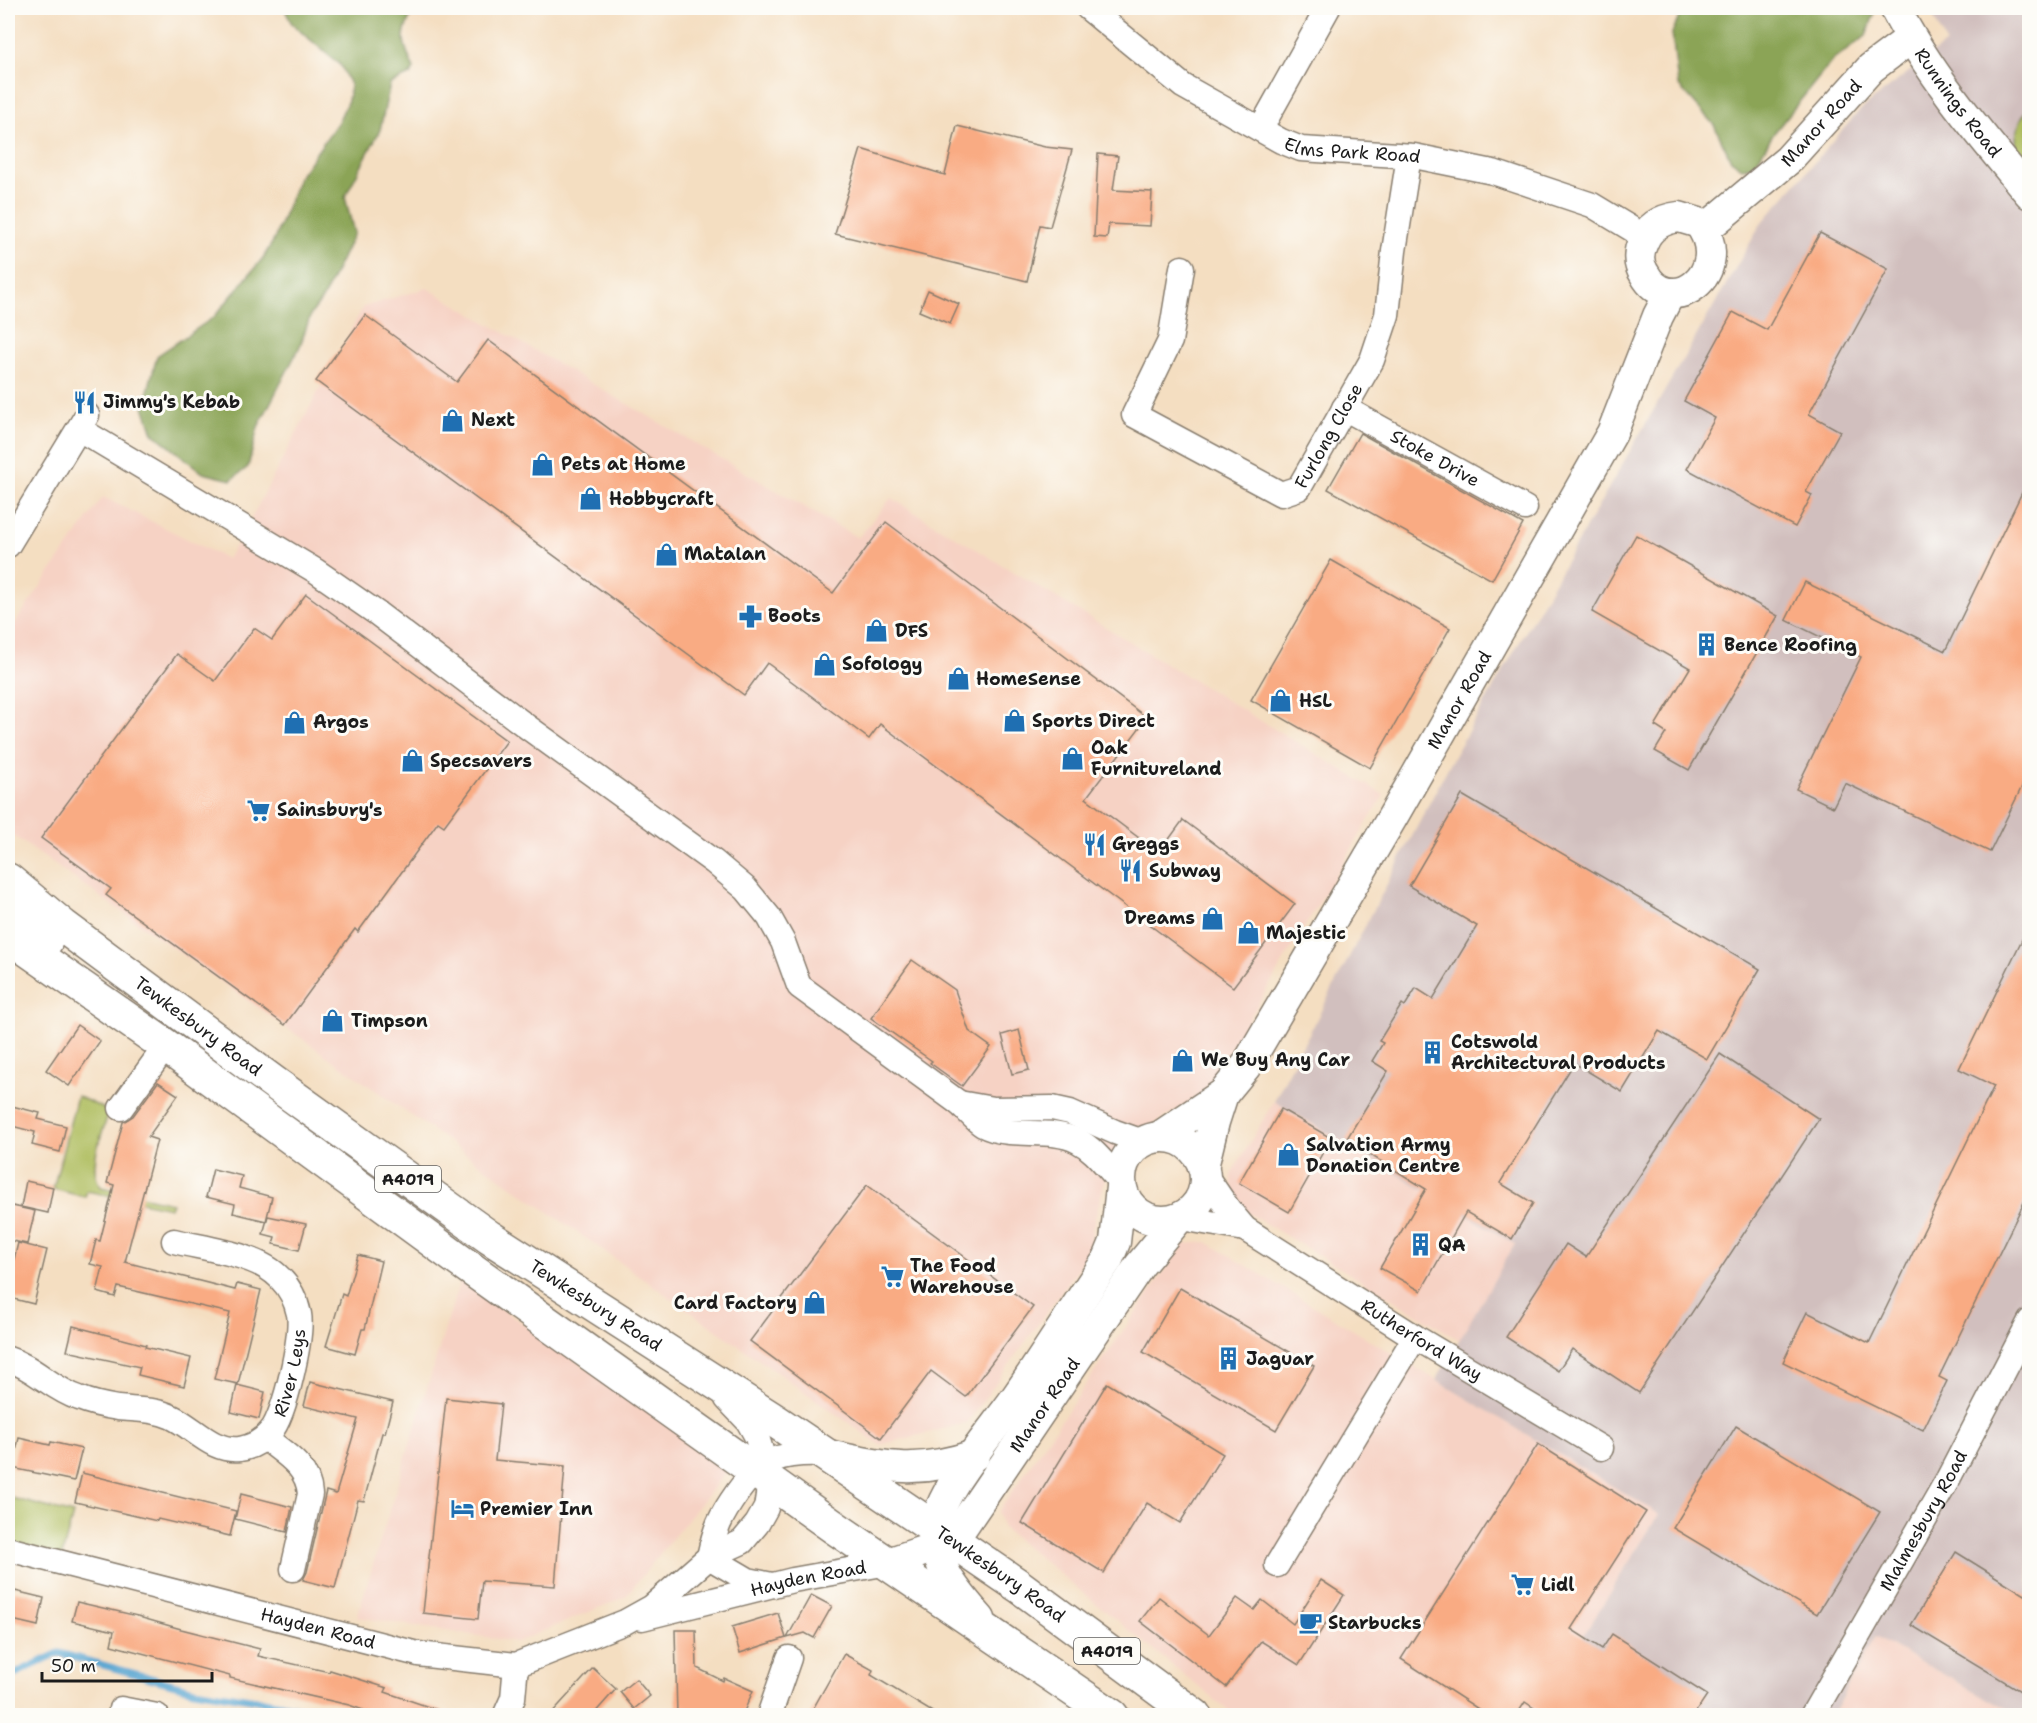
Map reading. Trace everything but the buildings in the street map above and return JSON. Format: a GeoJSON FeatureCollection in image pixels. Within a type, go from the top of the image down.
{"type":"FeatureCollection","features":[{"type":"Feature","properties":{"kind":"highway","name":"Tewkesbury Road"},"geometry":{"type":"LineString","coordinates":[[8,880],[63,926],[489,1237],[825,1454],[941,1538],[1019,1586],[1195,1716]]}},
{"type":"Feature","properties":{"kind":"highway"},"geometry":{"type":"LineString","coordinates":[[8,910],[40,934],[57,953],[69,978]]}},
{"type":"Feature","properties":{"kind":"highway","name":"Tewkesbury Road"},"geometry":{"type":"LineString","coordinates":[[8,936],[166,1046],[459,1261],[763,1471],[888,1563],[1113,1716]]}},
{"type":"Feature","properties":{"kind":"street","name":"Elms Park Road"},"geometry":{"type":"LineString","coordinates":[[1088,8],[1183,86],[1281,141],[1301,149],[1414,156],[1493,172],[1592,205],[1645,237]]}},
{"type":"Feature","properties":{"kind":"street"},"geometry":{"type":"LineString","coordinates":[[1261,128],[1328,8]]}},
{"type":"Feature","properties":{"kind":"street"},"geometry":{"type":"LineString","coordinates":[[1896,8],[1911,38]]}},
{"type":"Feature","properties":{"kind":"street","name":"Runnings Road"},"geometry":{"type":"LineString","coordinates":[[1911,38],[1971,122],[2030,194]]}},
{"type":"Feature","properties":{"kind":"street","name":"Manor Road"},"geometry":{"type":"LineString","coordinates":[[1704,230],[1788,160],[1870,68],[1911,38]]}},
{"type":"Feature","properties":{"kind":"street","name":"Furlong Close"},"geometry":{"type":"LineString","coordinates":[[1182,268],[1170,340],[1134,415],[1281,494],[1299,488],[1372,360],[1387,315],[1394,251],[1409,156]]}},
{"type":"Feature","properties":{"kind":"street"},"geometry":{"type":"LineString","coordinates":[[1669,218],[1690,219],[1699,223],[1708,238],[1710,255],[1705,273],[1684,292],[1670,293],[1652,284],[1642,271],[1640,254],[1645,237],[1660,222],[1669,218]]}},
{"type":"Feature","properties":{"kind":"street","name":"Manor Road"},"geometry":{"type":"LineString","coordinates":[[1151,1140],[1223,1094],[1246,1066],[1392,818],[1612,433],[1658,316],[1670,293]]}},
{"type":"Feature","properties":{"kind":"street","name":"Stoke Drive"},"geometry":{"type":"LineString","coordinates":[[1344,408],[1525,508]]}},
{"type":"Feature","properties":{"kind":"street"},"geometry":{"type":"LineString","coordinates":[[8,545],[83,422],[378,614],[526,726],[714,862],[746,889],[769,916],[783,942],[799,986],[959,1103],[983,1125],[1017,1132],[1056,1134],[1080,1142],[1101,1158],[1121,1185],[1129,1204],[1142,1216],[1160,1221],[1180,1218],[1200,1200],[1204,1188],[1204,1171],[1197,1155],[1187,1144],[1174,1139],[1151,1140],[1115,1132],[1070,1112],[1052,1108],[1002,1109],[959,1103]]}},
{"type":"Feature","properties":{"kind":"street"},"geometry":{"type":"LineString","coordinates":[[121,1108],[166,1046]]}},
{"type":"Feature","properties":{"kind":"street","name":"Manor Road"},"geometry":{"type":"LineString","coordinates":[[1204,1171],[1214,1122],[1223,1094]]}},
{"type":"Feature","properties":{"kind":"street"},"geometry":{"type":"LineString","coordinates":[[1121,1185],[1126,1158],[1133,1149],[1151,1140]]}},
{"type":"Feature","properties":{"kind":"street","name":"Rutherford Way"},"geometry":{"type":"LineString","coordinates":[[1204,1171],[1229,1210],[1245,1229],[1415,1337],[1601,1449]]}},
{"type":"Feature","properties":{"kind":"street","name":"Manor Road"},"geometry":{"type":"LineString","coordinates":[[1121,1185],[1117,1235],[1108,1259],[1016,1398],[940,1506],[941,1538],[960,1530],[1140,1265],[1180,1218]]}},
{"type":"Feature","properties":{"kind":"street","name":"Rutherford Way"},"geometry":{"type":"LineString","coordinates":[[1180,1218],[1245,1229]]}},
{"type":"Feature","properties":{"kind":"street","name":"River Leys"},"geometry":{"type":"LineString","coordinates":[[8,1359],[23,1364],[76,1398],[171,1416],[216,1446],[239,1449],[265,1438],[278,1421],[299,1341],[300,1326],[294,1298],[288,1286],[261,1264],[174,1241]]}},
{"type":"Feature","properties":{"kind":"street","name":"Malmesbury Road"},"geometry":{"type":"LineString","coordinates":[[1812,1716],[1948,1479],[2030,1321]]}},
{"type":"Feature","properties":{"kind":"street"},"geometry":{"type":"LineString","coordinates":[[1276,1564],[1415,1337]]}},
{"type":"Feature","properties":{"kind":"street","name":"Hayden Road"},"geometry":{"type":"LineString","coordinates":[[8,1549],[418,1654],[516,1665],[625,1622],[652,1608],[710,1557],[742,1542],[757,1524],[766,1508],[757,1437],[748,1421],[706,1376]]}},
{"type":"Feature","properties":{"kind":"street","name":"River Leys"},"geometry":{"type":"LineString","coordinates":[[265,1438],[300,1467],[310,1484],[310,1494],[293,1569]]}},
{"type":"Feature","properties":{"kind":"street"},"geometry":{"type":"LineString","coordinates":[[778,1585],[748,1580],[710,1557],[715,1528],[730,1502],[763,1471],[789,1455],[825,1454],[873,1464],[912,1468],[944,1464],[975,1455]]}},
{"type":"Feature","properties":{"kind":"street"},"geometry":{"type":"LineString","coordinates":[[888,1563],[941,1538],[944,1574],[991,1633]]}},
{"type":"Feature","properties":{"kind":"street","name":"Hayden Road"},"geometry":{"type":"LineString","coordinates":[[625,1622],[812,1576],[888,1563]]}},
{"type":"Feature","properties":{"kind":"street"},"geometry":{"type":"LineString","coordinates":[[769,1716],[789,1658]]}},
{"type":"Feature","properties":{"kind":"street"},"geometry":{"type":"LineString","coordinates":[[505,1716],[513,1698],[516,1665]]}},
{"type":"Feature","properties":{"kind":"street"},"geometry":{"type":"LineString","coordinates":[[121,1709],[157,1716]]}},
{"type":"Feature","properties":{"kind":"shaded area"},"geometry":{"type":"Polygon","coordinates":[[[1929,8],[2029,8],[2029,1715],[2018,1715],[1875,1637],[1832,1715],[1534,1715],[1659,1514],[1436,1380],[1515,1244],[1274,1101],[1454,756],[1761,224],[1859,111],[1946,43],[1929,8]]]}},
{"type":"Feature","properties":{"kind":"shaded area"},"geometry":{"type":"Polygon","coordinates":[[[427,288],[858,538],[891,498],[1384,795],[1203,1095],[1154,1124],[1111,1157],[1092,1230],[1091,1251],[967,1423],[880,1445],[8,832],[8,633],[103,497],[227,559],[246,528],[363,307],[427,288]]]}},
{"type":"Feature","properties":{"kind":"shaded area"},"geometry":{"type":"Polygon","coordinates":[[[1274,1101],[1515,1244],[1460,1340],[1233,1204],[1231,1175],[1274,1101]]]}},
{"type":"Feature","properties":{"kind":"shaded area"},"geometry":{"type":"Polygon","coordinates":[[[1207,1242],[1659,1514],[1534,1715],[1235,1716],[1003,1528],[998,1512],[1183,1244],[1207,1242]]]}},
{"type":"Feature","properties":{"kind":"shaded area"},"geometry":{"type":"Polygon","coordinates":[[[460,1280],[730,1467],[625,1597],[517,1642],[357,1617],[460,1280]]]}},
{"type":"Feature","properties":{"kind":"shaded area"},"geometry":{"type":"Polygon","coordinates":[[[1875,1637],[2018,1715],[1832,1716],[1875,1637]]]}},
{"type":"Feature","properties":{"kind":"green space"},"geometry":{"type":"Polygon","coordinates":[[[286,8],[415,8],[404,32],[405,45],[414,69],[410,75],[390,84],[380,130],[345,197],[354,233],[323,298],[311,314],[300,346],[258,427],[248,467],[231,480],[203,473],[153,433],[144,406],[157,356],[214,317],[263,258],[274,240],[299,177],[338,122],[348,100],[350,85],[341,66],[292,24],[286,8]]]}},
{"type":"Feature","properties":{"kind":"green space"},"geometry":{"type":"Polygon","coordinates":[[[1683,8],[1875,8],[1875,12],[1866,36],[1832,61],[1774,133],[1754,166],[1742,168],[1731,160],[1714,125],[1678,85],[1672,33],[1683,8]]]}},
{"type":"Feature","properties":{"kind":"green space"},"geometry":{"type":"Polygon","coordinates":[[[2029,110],[2029,169],[2019,153],[2016,138],[2021,118],[2029,110]]]}},
{"type":"Feature","properties":{"kind":"green space"},"geometry":{"type":"Polygon","coordinates":[[[77,1096],[109,1111],[95,1160],[97,1179],[101,1187],[172,1203],[170,1208],[87,1191],[85,1197],[53,1189],[77,1096]]]}},
{"type":"Feature","properties":{"kind":"green space"},"geometry":{"type":"Polygon","coordinates":[[[8,1497],[73,1514],[60,1563],[8,1549],[8,1497]]]}},
{"type":"Feature","properties":{"kind":"waterway"},"geometry":{"type":"LineString","coordinates":[[8,1677],[59,1653],[194,1690],[282,1704],[335,1716]]}},
{"type":"Feature","properties":{"kind":"place","name":"Jimmy's Kebab"},"geometry":{"type":"Point","coordinates":[85,402]}},
{"type":"Feature","properties":{"kind":"place","name":"Next"},"geometry":{"type":"Point","coordinates":[453,420]}},
{"type":"Feature","properties":{"kind":"place","name":"Pets at Home"},"geometry":{"type":"Point","coordinates":[543,464]}},
{"type":"Feature","properties":{"kind":"place","name":"Hobbycraft"},"geometry":{"type":"Point","coordinates":[591,499]}},
{"type":"Feature","properties":{"kind":"place","name":"Matalan"},"geometry":{"type":"Point","coordinates":[666,554]}},
{"type":"Feature","properties":{"kind":"place","name":"Boots"},"geometry":{"type":"Point","coordinates":[750,616]}},
{"type":"Feature","properties":{"kind":"place","name":"DFS"},"geometry":{"type":"Point","coordinates":[877,631]}},
{"type":"Feature","properties":{"kind":"place","name":"Bence Roofing"},"geometry":{"type":"Point","coordinates":[1706,645]}},
{"type":"Feature","properties":{"kind":"place","name":"Sofology"},"geometry":{"type":"Point","coordinates":[824,664]}},
{"type":"Feature","properties":{"kind":"place","name":"HomeSense"},"geometry":{"type":"Point","coordinates":[958,679]}},
{"type":"Feature","properties":{"kind":"place","name":"HSL"},"geometry":{"type":"Point","coordinates":[1281,701]}},
{"type":"Feature","properties":{"kind":"place","name":"Sports Direct"},"geometry":{"type":"Point","coordinates":[1014,721]}},
{"type":"Feature","properties":{"kind":"place","name":"Argos"},"geometry":{"type":"Point","coordinates":[295,722]}},
{"type":"Feature","properties":{"kind":"place","name":"Oak Furnitureland"},"geometry":{"type":"Point","coordinates":[1073,758]}},
{"type":"Feature","properties":{"kind":"place","name":"Specsavers"},"geometry":{"type":"Point","coordinates":[412,761]}},
{"type":"Feature","properties":{"kind":"place","name":"Sainsbury's"},"geometry":{"type":"Point","coordinates":[259,810]}},
{"type":"Feature","properties":{"kind":"place","name":"Greggs"},"geometry":{"type":"Point","coordinates":[1094,844]}},
{"type":"Feature","properties":{"kind":"place","name":"Subway"},"geometry":{"type":"Point","coordinates":[1131,871]}},
{"type":"Feature","properties":{"kind":"place","name":"Dreams"},"geometry":{"type":"Point","coordinates":[1213,918]}},
{"type":"Feature","properties":{"kind":"place","name":"Majestic"},"geometry":{"type":"Point","coordinates":[1248,933]}},
{"type":"Feature","properties":{"kind":"place","name":"Timpson"},"geometry":{"type":"Point","coordinates":[333,1021]}},
{"type":"Feature","properties":{"kind":"place","name":"Cotswold Architectural Products"},"geometry":{"type":"Point","coordinates":[1433,1052]}},
{"type":"Feature","properties":{"kind":"place","name":"We Buy Any Car"},"geometry":{"type":"Point","coordinates":[1183,1060]}},
{"type":"Feature","properties":{"kind":"place","name":"Salvation Army Donation Centre"},"geometry":{"type":"Point","coordinates":[1288,1155]}},
{"type":"Feature","properties":{"kind":"place","name":"QA"},"geometry":{"type":"Point","coordinates":[1420,1245]}},
{"type":"Feature","properties":{"kind":"place","name":"The Food Warehouse"},"geometry":{"type":"Point","coordinates":[892,1276]}},
{"type":"Feature","properties":{"kind":"place","name":"Card Factory"},"geometry":{"type":"Point","coordinates":[815,1303]}},
{"type":"Feature","properties":{"kind":"place","name":"Jaguar"},"geometry":{"type":"Point","coordinates":[1228,1359]}},
{"type":"Feature","properties":{"kind":"place","name":"Premier Inn"},"geometry":{"type":"Point","coordinates":[462,1509]}},
{"type":"Feature","properties":{"kind":"place","name":"Lidl"},"geometry":{"type":"Point","coordinates":[1523,1585]}},
{"type":"Feature","properties":{"kind":"place","name":"Starbucks"},"geometry":{"type":"Point","coordinates":[1310,1623]}}]}
